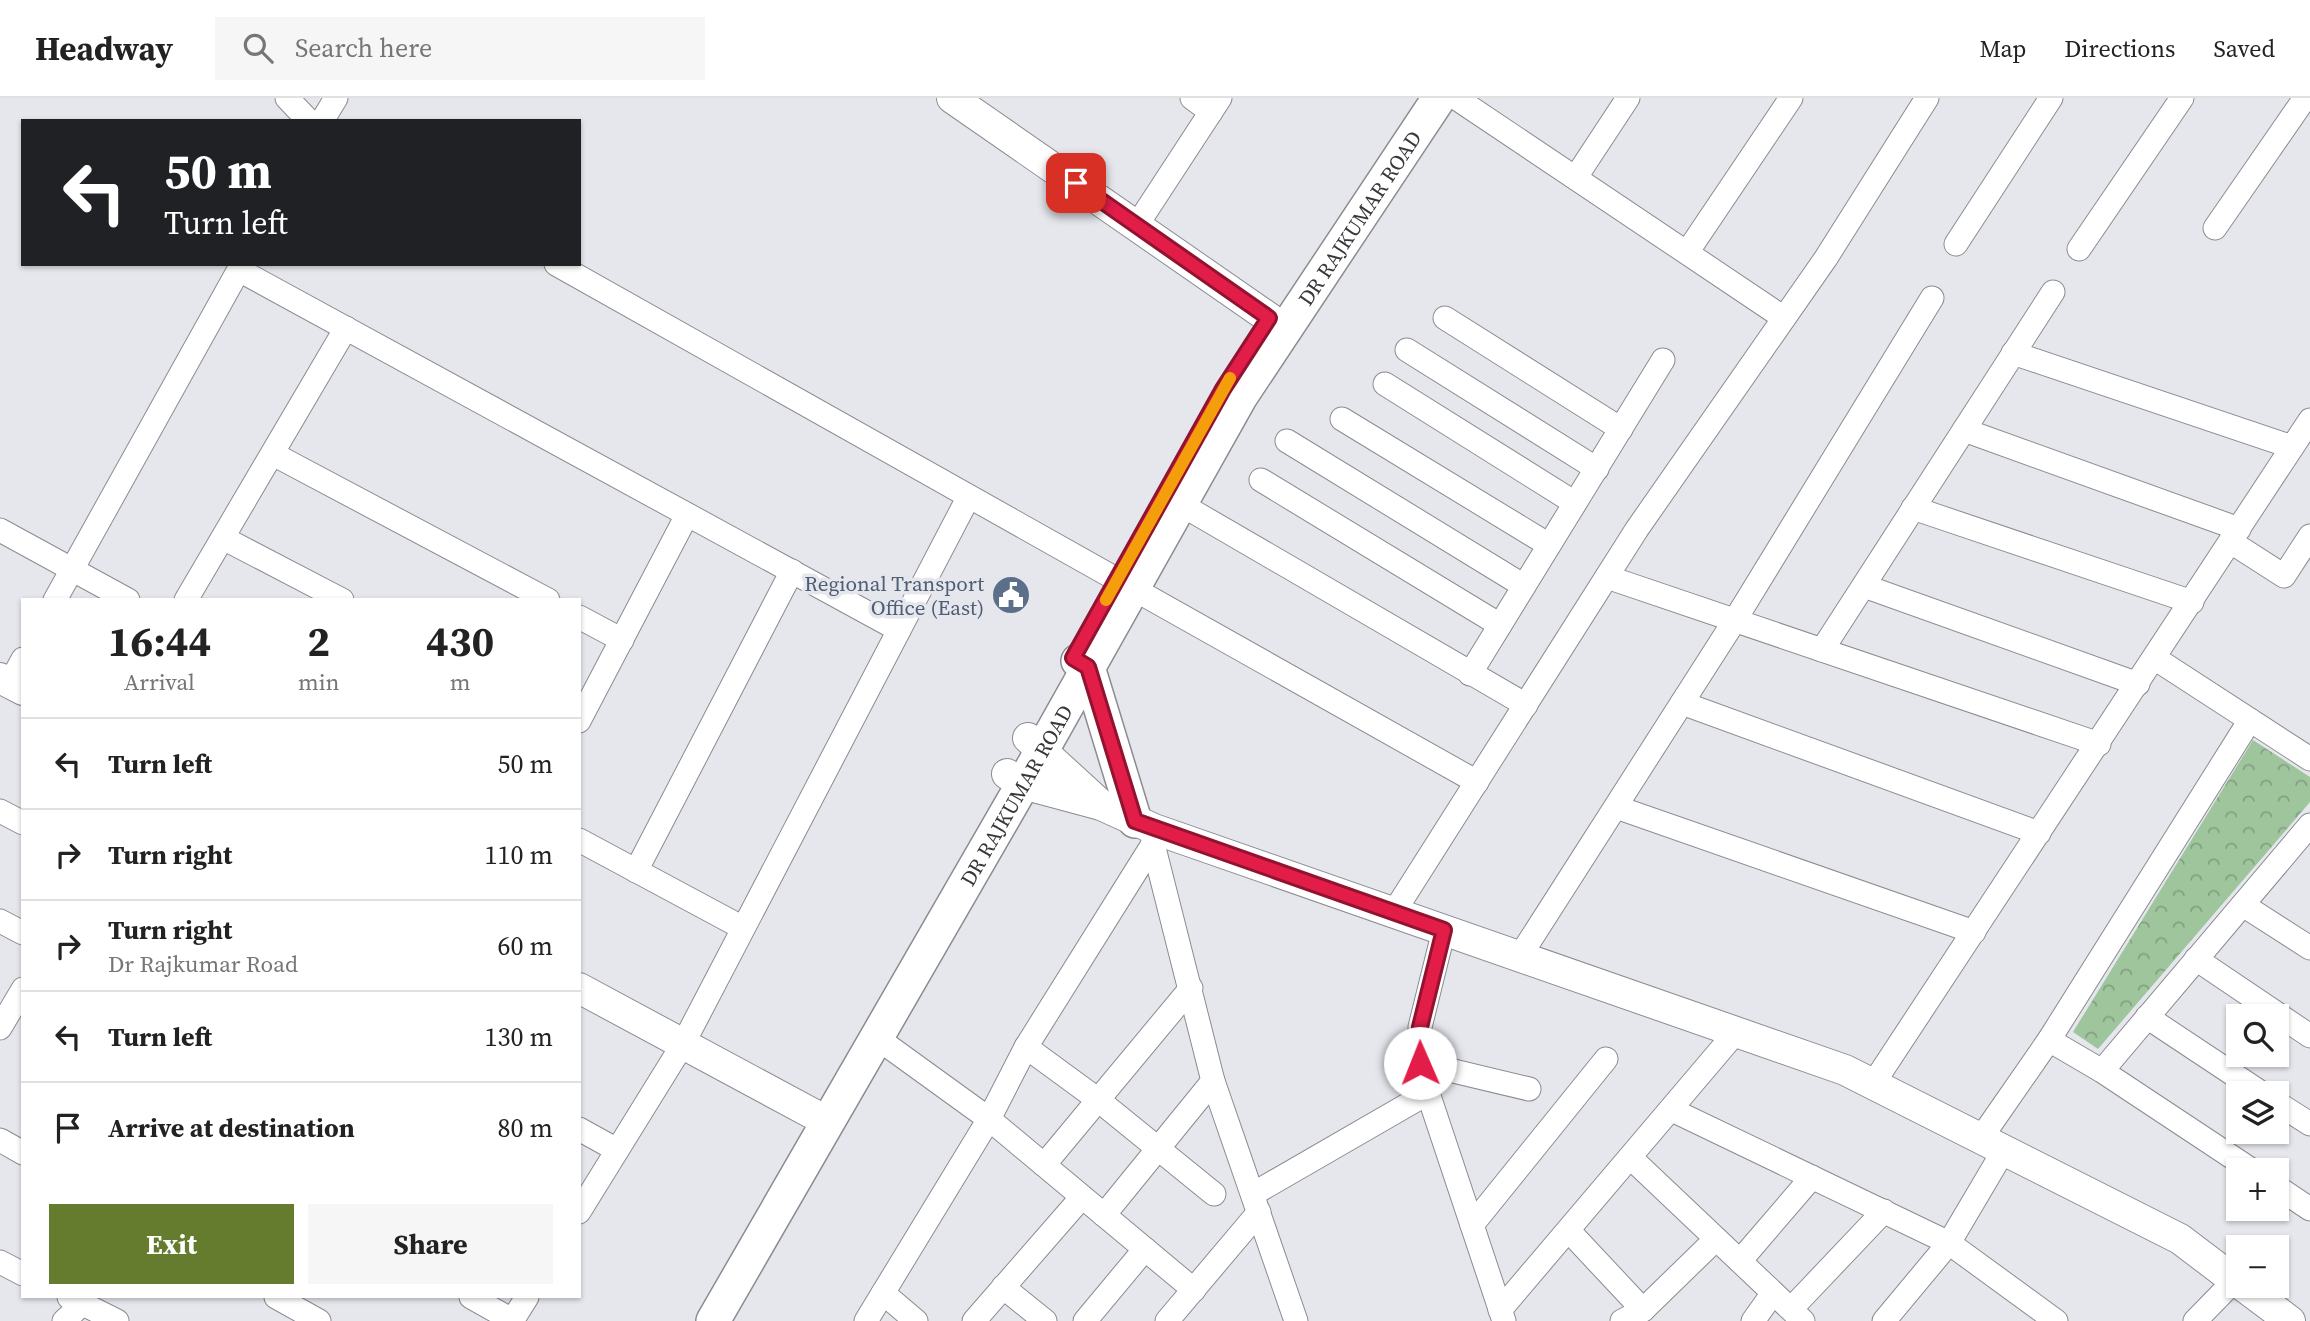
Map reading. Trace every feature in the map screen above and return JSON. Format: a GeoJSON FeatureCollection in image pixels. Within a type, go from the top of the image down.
{"type":"FeatureCollection","features":[{"type":"Feature","properties":{"kind":"main road","name":"DR RAJKUMAR ROAD"},"geometry":{"type":"LineString","coordinates":[[1125,584],[1182,505],[1277,323],[1414,98]]}},
{"type":"Feature","properties":{"kind":"main road","name":"DR RAJKUMAR ROAD"},"geometry":{"type":"LineString","coordinates":[[690,1321],[819,1117],[1015,779],[1125,584],[1223,389],[1277,323],[1439,98]]}},
{"type":"Feature","properties":{"kind":"main road"},"geometry":{"type":"LineString","coordinates":[[1081,663],[1147,831]]}},
{"type":"Feature","properties":{"kind":"main road","name":"DR RAJKUMAR ROAD"},"geometry":{"type":"LineString","coordinates":[[713,1321],[819,1117],[877,1038],[1015,779]]}},
{"type":"Feature","properties":{"kind":"street"},"geometry":{"type":"LineString","coordinates":[[287,98],[307,119]]}},
{"type":"Feature","properties":{"kind":"street"},"geometry":{"type":"LineString","coordinates":[[323,119],[336,98]]}},
{"type":"Feature","properties":{"kind":"street"},"geometry":{"type":"LineString","coordinates":[[951,98],[1277,323]]}},
{"type":"Feature","properties":{"kind":"street"},"geometry":{"type":"LineString","coordinates":[[1138,225],[1216,105],[1192,98]]}},
{"type":"Feature","properties":{"kind":"street"},"geometry":{"type":"LineString","coordinates":[[1455,98],[1688,251],[1784,318]]}},
{"type":"Feature","properties":{"kind":"street"},"geometry":{"type":"LineString","coordinates":[[1576,177],[1628,98]]}},
{"type":"Feature","properties":{"kind":"street"},"geometry":{"type":"LineString","coordinates":[[1688,251],[1791,98]]}},
{"type":"Feature","properties":{"kind":"street"},"geometry":{"type":"LineString","coordinates":[[1394,912],[1607,576],[1826,258],[1927,98]]}},
{"type":"Feature","properties":{"kind":"street"},"geometry":{"type":"LineString","coordinates":[[1956,244],[2051,98]]}},
{"type":"Feature","properties":{"kind":"street"},"geometry":{"type":"LineString","coordinates":[[2079,249],[2182,98]]}},
{"type":"Feature","properties":{"kind":"street"},"geometry":{"type":"LineString","coordinates":[[2216,228],[2305,98]]}},
{"type":"Feature","properties":{"kind":"street"},"geometry":{"type":"LineString","coordinates":[[560,266],[1477,782]]}},
{"type":"Feature","properties":{"kind":"street"},"geometry":{"type":"LineString","coordinates":[[56,598],[240,267],[346,328],[899,630]]}},
{"type":"Feature","properties":{"kind":"street"},"geometry":{"type":"LineString","coordinates":[[1822,650],[2053,292]]}},
{"type":"Feature","properties":{"kind":"street"},"geometry":{"type":"LineString","coordinates":[[1520,956],[1735,620],[1932,298]]}},
{"type":"Feature","properties":{"kind":"street"},"geometry":{"type":"LineString","coordinates":[[1446,318],[1622,429]]}},
{"type":"Feature","properties":{"kind":"street"},"geometry":{"type":"LineString","coordinates":[[187,598],[346,328]]}},
{"type":"Feature","properties":{"kind":"street"},"geometry":{"type":"LineString","coordinates":[[1407,350],[1597,469]]}},
{"type":"Feature","properties":{"kind":"street"},"geometry":{"type":"LineString","coordinates":[[2013,353],[2292,447]]}},
{"type":"Feature","properties":{"kind":"street"},"geometry":{"type":"LineString","coordinates":[[1470,674],[1663,360]]}},
{"type":"Feature","properties":{"kind":"street"},"geometry":{"type":"LineString","coordinates":[[1385,384],[1576,503]]}},
{"type":"Feature","properties":{"kind":"street"},"geometry":{"type":"LineString","coordinates":[[1342,419],[1549,545]]}},
{"type":"Feature","properties":{"kind":"street"},"geometry":{"type":"LineString","coordinates":[[1873,1084],[2156,659],[2310,420]]}},
{"type":"Feature","properties":{"kind":"street"},"geometry":{"type":"LineString","coordinates":[[1964,430],[2235,536],[2284,576],[2310,536]]}},
{"type":"Feature","properties":{"kind":"street"},"geometry":{"type":"LineString","coordinates":[[1287,441],[1524,586]]}},
{"type":"Feature","properties":{"kind":"street"},"geometry":{"type":"LineString","coordinates":[[273,454],[544,598]]}},
{"type":"Feature","properties":{"kind":"street"},"geometry":{"type":"LineString","coordinates":[[1261,480],[1500,625]]}},
{"type":"Feature","properties":{"kind":"street"},"geometry":{"type":"LineString","coordinates":[[581,1209],[683,1044],[968,498]]}},
{"type":"Feature","properties":{"kind":"street"},"geometry":{"type":"LineString","coordinates":[[1182,505],[1526,705]]}},
{"type":"Feature","properties":{"kind":"street"},"geometry":{"type":"LineString","coordinates":[[1913,508],[2192,602]]}},
{"type":"Feature","properties":{"kind":"street"},"geometry":{"type":"LineString","coordinates":[[581,716],[687,515]]}},
{"type":"Feature","properties":{"kind":"street"},"geometry":{"type":"LineString","coordinates":[[0,530],[124,598]]}},
{"type":"Feature","properties":{"kind":"street"},"geometry":{"type":"LineString","coordinates":[[223,538],[338,598]]}},
{"type":"Feature","properties":{"kind":"street"},"geometry":{"type":"LineString","coordinates":[[636,871],[792,571]]}},
{"type":"Feature","properties":{"kind":"street"},"geometry":{"type":"LineString","coordinates":[[1607,576],[2099,744]]}},
{"type":"Feature","properties":{"kind":"street"},"geometry":{"type":"LineString","coordinates":[[1864,586],[2138,684]]}},
{"type":"Feature","properties":{"kind":"street"},"geometry":{"type":"LineString","coordinates":[[581,618],[622,640]]}},
{"type":"Feature","properties":{"kind":"street"},"geometry":{"type":"LineString","coordinates":[[2156,659],[2310,759]]}},
{"type":"Feature","properties":{"kind":"street"},"geometry":{"type":"LineString","coordinates":[[1682,703],[2039,833]]}},
{"type":"Feature","properties":{"kind":"street"},"geometry":{"type":"LineString","coordinates":[[1884,1321],[1949,1243],[1992,1144],[2049,1040],[2250,720]]}},
{"type":"Feature","properties":{"kind":"street"},"geometry":{"type":"LineString","coordinates":[[1035,744],[1101,805]]}},
{"type":"Feature","properties":{"kind":"street"},"geometry":{"type":"LineString","coordinates":[[1015,779],[1101,805],[1147,831],[1394,912],[1845,1070],[2180,1239],[2226,1273]]}},
{"type":"Feature","properties":{"kind":"street"},"geometry":{"type":"LineString","coordinates":[[1616,807],[1974,932]]}},
{"type":"Feature","properties":{"kind":"street"},"geometry":{"type":"LineString","coordinates":[[0,811],[21,822]]}},
{"type":"Feature","properties":{"kind":"street"},"geometry":{"type":"LineString","coordinates":[[2102,1071],[2243,905],[2301,853],[2310,825]]}},
{"type":"Feature","properties":{"kind":"street"},"geometry":{"type":"LineString","coordinates":[[1147,831],[1191,988],[1213,1081],[1296,1321]]}},
{"type":"Feature","properties":{"kind":"street"},"geometry":{"type":"LineString","coordinates":[[866,1321],[989,1119],[1147,831]]}},
{"type":"Feature","properties":{"kind":"street"},"geometry":{"type":"LineString","coordinates":[[581,841],[743,928]]}},
{"type":"Feature","properties":{"kind":"street"},"geometry":{"type":"LineString","coordinates":[[2243,905],[2310,948]]}},
{"type":"Feature","properties":{"kind":"street"},"geometry":{"type":"LineString","coordinates":[[0,921],[21,932]]}},
{"type":"Feature","properties":{"kind":"street"},"geometry":{"type":"LineString","coordinates":[[1444,930],[1420,1027],[1420,1063],[1502,1316]]}},
{"type":"Feature","properties":{"kind":"street"},"geometry":{"type":"LineString","coordinates":[[2196,959],[2310,1036]]}},
{"type":"Feature","properties":{"kind":"street"},"geometry":{"type":"LineString","coordinates":[[1044,1165],[1191,988]]}},
{"type":"Feature","properties":{"kind":"street"},"geometry":{"type":"LineString","coordinates":[[581,989],[819,1117]]}},
{"type":"Feature","properties":{"kind":"street"},"geometry":{"type":"LineString","coordinates":[[0,1028],[21,992]]}},
{"type":"Feature","properties":{"kind":"street"},"geometry":{"type":"LineString","coordinates":[[2147,1017],[2243,1081]]}},
{"type":"Feature","properties":{"kind":"street"},"geometry":{"type":"LineString","coordinates":[[1502,1316],[1569,1231],[1736,1032]]}},
{"type":"Feature","properties":{"kind":"street"},"geometry":{"type":"LineString","coordinates":[[877,1038],[989,1119],[1194,1290]]}},
{"type":"Feature","properties":{"kind":"street"},"geometry":{"type":"LineString","coordinates":[[2049,1040],[2102,1071],[2233,1158]]}},
{"type":"Feature","properties":{"kind":"street"},"geometry":{"type":"LineString","coordinates":[[1027,1047],[1097,1099],[1214,1194]]}},
{"type":"Feature","properties":{"kind":"street"},"geometry":{"type":"LineString","coordinates":[[1472,1225],[1606,1059]]}},
{"type":"Feature","properties":{"kind":"street"},"geometry":{"type":"LineString","coordinates":[[1420,1063],[1529,1090]]}},
{"type":"Feature","properties":{"kind":"street"},"geometry":{"type":"LineString","coordinates":[[1104,1215],[1213,1081]]}},
{"type":"Feature","properties":{"kind":"street"},"geometry":{"type":"LineString","coordinates":[[1167,1321],[1194,1290],[1256,1203],[1428,1093]]}},
{"type":"Feature","properties":{"kind":"street"},"geometry":{"type":"LineString","coordinates":[[1672,1110],[1949,1243],[2056,1321]]}},
{"type":"Feature","properties":{"kind":"street"},"geometry":{"type":"LineString","coordinates":[[2289,1110],[2310,1124]]}},
{"type":"Feature","properties":{"kind":"street"},"geometry":{"type":"LineString","coordinates":[[581,1130],[617,1150]]}},
{"type":"Feature","properties":{"kind":"street"},"geometry":{"type":"LineString","coordinates":[[0,1140],[21,1152]]}},
{"type":"Feature","properties":{"kind":"street"},"geometry":{"type":"LineString","coordinates":[[1632,1159],[1797,1315],[1884,1212]]}},
{"type":"Feature","properties":{"kind":"street"},"geometry":{"type":"LineString","coordinates":[[1740,1261],[1812,1177]]}},
{"type":"Feature","properties":{"kind":"street"},"geometry":{"type":"LineString","coordinates":[[2289,1195],[2310,1209]]}},
{"type":"Feature","properties":{"kind":"street"},"geometry":{"type":"LineString","coordinates":[[974,1321],[1082,1197]]}},
{"type":"Feature","properties":{"kind":"street"},"geometry":{"type":"LineString","coordinates":[[1569,1231],[1643,1310]]}},
{"type":"Feature","properties":{"kind":"street"},"geometry":{"type":"LineString","coordinates":[[1622,1321],[1643,1310],[1716,1239]]}},
{"type":"Feature","properties":{"kind":"street"},"geometry":{"type":"LineString","coordinates":[[1084,1321],[1144,1249]]}},
{"type":"Feature","properties":{"kind":"street"},"geometry":{"type":"LineString","coordinates":[[1003,1287],[1045,1321]]}},
{"type":"Feature","properties":{"kind":"street"},"geometry":{"type":"LineString","coordinates":[[883,1293],[916,1321]]}},
{"type":"Feature","properties":{"kind":"street"},"geometry":{"type":"LineString","coordinates":[[1753,1321],[1773,1293]]}},
{"type":"Feature","properties":{"kind":"street"},"geometry":{"type":"LineString","coordinates":[[2195,1321],[2226,1294]]}},
{"type":"Feature","properties":{"kind":"street"},"geometry":{"type":"LineString","coordinates":[[278,1298],[319,1321]]}},
{"type":"Feature","properties":{"kind":"street"},"geometry":{"type":"LineString","coordinates":[[473,1298],[512,1320],[526,1298]]}},
{"type":"Feature","properties":{"kind":"street"},"geometry":{"type":"LineString","coordinates":[[2259,1298],[2290,1321]]}},
{"type":"Feature","properties":{"kind":"street"},"geometry":{"type":"LineString","coordinates":[[64,1321],[76,1300],[117,1321]]}},
{"type":"Feature","properties":{"kind":"green space"},"geometry":{"type":"Polygon","coordinates":[[[2253,740],[2310,777],[2310,802],[2098,1049],[2073,1032],[2253,740]]]}},
{"type":"Feature","properties":{"kind":"slow traffic"},"geometry":{"type":"LineString","coordinates":[[1106,600],[1230,378]]}},
{"type":"Feature","properties":{"kind":"place","name":"Regional Transport Office (East)"},"geometry":{"type":"Point","coordinates":[1011,595]}},
{"type":"Feature","properties":{"kind":"route"},"geometry":{"type":"LineString","coordinates":[[1076,183],[1269,318],[1223,389],[1073,658],[1088,667],[1135,821],[1444,930],[1420,1027],[1420,1063]]}}]}
